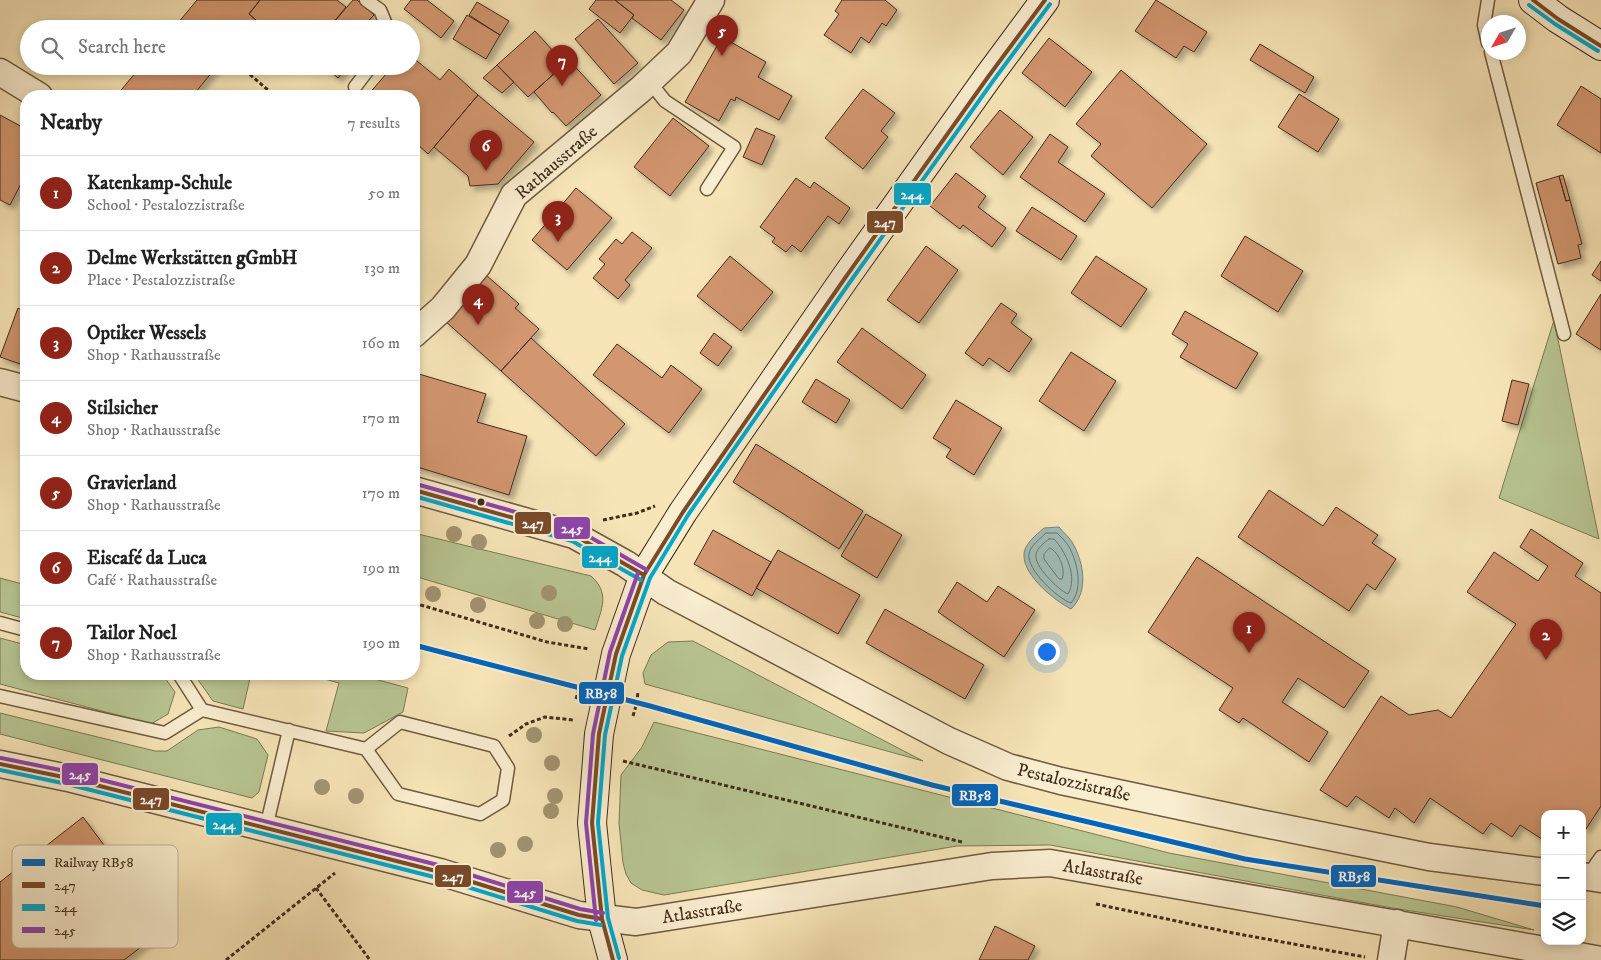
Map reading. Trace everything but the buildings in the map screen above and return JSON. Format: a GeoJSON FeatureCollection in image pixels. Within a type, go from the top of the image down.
{"type":"FeatureCollection","features":[{"type":"Feature","properties":{"kind":"street","name":"Rathausstraße"},"geometry":{"type":"LineString","coordinates":[[420,329],[443,308],[478,265],[514,195],[649,81],[679,53],[711,0]]}},
{"type":"Feature","properties":{"kind":"street"},"geometry":{"type":"LineString","coordinates":[[613,960],[602,919],[592,822],[599,734],[616,654],[644,575],[692,498],[845,278],[988,76],[1045,0]]}},
{"type":"Feature","properties":{"kind":"street"},"geometry":{"type":"LineString","coordinates":[[1533,0],[1558,19],[1601,46]]}},
{"type":"Feature","properties":{"kind":"street"},"geometry":{"type":"LineString","coordinates":[[0,72],[29,90]]}},
{"type":"Feature","properties":{"kind":"street"},"geometry":{"type":"LineString","coordinates":[[0,382],[20,387]]}},
{"type":"Feature","properties":{"kind":"street","name":"Pestalozzistraße"},"geometry":{"type":"LineString","coordinates":[[420,492],[574,535],[644,575],[666,592],[932,733],[1008,767],[1250,821],[1429,857],[1541,871]]}},
{"type":"Feature","properties":{"kind":"street","name":"Atlasstraße"},"geometry":{"type":"LineString","coordinates":[[0,764],[77,781],[440,872],[579,915],[602,919],[636,922],[992,866],[1050,863],[1601,960]]}},
{"type":"Feature","properties":{"kind":"street"},"geometry":{"type":"LineString","coordinates":[[1381,959],[1398,923]]}},
{"type":"Feature","properties":{"kind":"lane"},"geometry":{"type":"LineString","coordinates":[[366,0],[380,10],[384,20]]}},
{"type":"Feature","properties":{"kind":"lane"},"geometry":{"type":"LineString","coordinates":[[1486,15],[1488,0]]}},
{"type":"Feature","properties":{"kind":"lane"},"geometry":{"type":"LineString","coordinates":[[1493,60],[1564,334]]}},
{"type":"Feature","properties":{"kind":"lane"},"geometry":{"type":"LineString","coordinates":[[356,87],[365,75]]}},
{"type":"Feature","properties":{"kind":"lane"},"geometry":{"type":"LineString","coordinates":[[649,81],[665,101],[734,147],[707,189]]}},
{"type":"Feature","properties":{"kind":"lane"},"geometry":{"type":"LineString","coordinates":[[0,623],[20,628]]}},
{"type":"Feature","properties":{"kind":"lane"},"geometry":{"type":"LineString","coordinates":[[183,680],[202,710],[366,749],[398,794],[480,814],[503,800],[508,768],[494,746],[400,722],[366,749]]}},
{"type":"Feature","properties":{"kind":"lane"},"geometry":{"type":"LineString","coordinates":[[0,696],[165,733],[202,710]]}},
{"type":"Feature","properties":{"kind":"lane"},"geometry":{"type":"LineString","coordinates":[[266,828],[289,730]]}},
{"type":"Feature","properties":{"kind":"path"},"geometry":{"type":"LineString","coordinates":[[250,75],[268,90]]}},
{"type":"Feature","properties":{"kind":"path"},"geometry":{"type":"LineString","coordinates":[[420,605],[546,642],[616,654]]}},
{"type":"Feature","properties":{"kind":"path"},"geometry":{"type":"LineString","coordinates":[[632,718],[637,702],[639,683]]}},
{"type":"Feature","properties":{"kind":"path"},"geometry":{"type":"LineString","coordinates":[[494,746],[526,724],[545,717],[574,720]]}},
{"type":"Feature","properties":{"kind":"path"},"geometry":{"type":"LineString","coordinates":[[617,759],[963,843]]}},
{"type":"Feature","properties":{"kind":"path"},"geometry":{"type":"LineString","coordinates":[[226,960],[360,853]]}},
{"type":"Feature","properties":{"kind":"path"},"geometry":{"type":"LineString","coordinates":[[316,888],[370,960]]}},
{"type":"Feature","properties":{"kind":"path"},"geometry":{"type":"LineString","coordinates":[[1096,904],[1233,933],[1381,959]]}},
{"type":"Feature","properties":{"kind":"green space"},"geometry":{"type":"Polygon","coordinates":[[[1554,320],[1599,539],[1499,498],[1554,320]]]}},
{"type":"Feature","properties":{"kind":"green space"},"geometry":{"type":"Polygon","coordinates":[[[420,534],[591,576],[601,589],[603,601],[595,630],[420,578],[420,534]]]}},
{"type":"Feature","properties":{"kind":"green space"},"geometry":{"type":"Polygon","coordinates":[[[0,578],[20,583],[20,617],[0,612],[0,578]]]}},
{"type":"Feature","properties":{"kind":"green space"},"geometry":{"type":"Polygon","coordinates":[[[0,638],[20,643],[20,680],[166,680],[175,692],[168,714],[151,724],[0,684],[0,638]]]}},
{"type":"Feature","properties":{"kind":"green space"},"geometry":{"type":"Polygon","coordinates":[[[693,641],[923,761],[645,684],[643,673],[651,655],[668,642],[693,641]]]}},
{"type":"Feature","properties":{"kind":"green space"},"geometry":{"type":"Polygon","coordinates":[[[198,680],[250,680],[243,709],[213,701],[198,680]]]}},
{"type":"Feature","properties":{"kind":"green space"},"geometry":{"type":"Polygon","coordinates":[[[328,680],[378,680],[408,688],[403,712],[364,733],[326,731],[339,683],[328,680]]]}},
{"type":"Feature","properties":{"kind":"green space"},"geometry":{"type":"Polygon","coordinates":[[[0,713],[155,751],[167,751],[198,730],[219,727],[257,739],[268,755],[259,792],[252,798],[0,734],[0,713]]]}},
{"type":"Feature","properties":{"kind":"green space"},"geometry":{"type":"Polygon","coordinates":[[[654,722],[1169,853],[1457,907],[1534,930],[1392,908],[1050,845],[957,846],[664,895],[642,890],[631,883],[623,863],[619,823],[621,775],[642,747],[654,722]]]}},
{"type":"Feature","properties":{"kind":"water"},"geometry":{"type":"Polygon","coordinates":[[[1059,527],[1072,542],[1082,568],[1083,577],[1080,594],[1077,602],[1071,609],[1049,594],[1029,572],[1025,564],[1024,552],[1034,537],[1044,528],[1059,527]]]}},
{"type":"Feature","properties":{"kind":"rail line","name":"RB58"},"geometry":{"type":"LineString","coordinates":[[420,647],[650,706],[932,785],[1245,859],[1541,905]]}},
{"type":"Feature","properties":{"kind":"transit line","name":"247"},"geometry":{"type":"LineString","coordinates":[[613,960],[602,919],[592,823],[599,734],[616,654],[644,575],[683,512],[845,278],[1045,0]]}},
{"type":"Feature","properties":{"kind":"transit line","name":"247"},"geometry":{"type":"LineString","coordinates":[[1533,0],[1558,19],[1601,46]]}},
{"type":"Feature","properties":{"kind":"transit line","name":"244"},"geometry":{"type":"LineString","coordinates":[[619,958],[608,918],[598,823],[605,735],[622,656],[650,578],[688,515],[850,282],[1050,4]]}},
{"type":"Feature","properties":{"kind":"transit line","name":"244"},"geometry":{"type":"LineString","coordinates":[[1529,5],[1598,51]]}},
{"type":"Feature","properties":{"kind":"transit line","name":"245"},"geometry":{"type":"LineString","coordinates":[[420,485],[576,529],[647,570]]}},
{"type":"Feature","properties":{"kind":"transit line","name":"247"},"geometry":{"type":"LineString","coordinates":[[420,492],[574,535],[644,575]]}},
{"type":"Feature","properties":{"kind":"transit line","name":"244"},"geometry":{"type":"LineString","coordinates":[[420,498],[572,541],[641,580]]}},
{"type":"Feature","properties":{"kind":"transit line","name":"245"},"geometry":{"type":"LineString","coordinates":[[596,920],[586,823],[593,734],[610,652],[638,573]]}},
{"type":"Feature","properties":{"kind":"transit line","name":"245"},"geometry":{"type":"LineString","coordinates":[[1,758],[70,772],[442,866],[580,909],[603,913]]}},
{"type":"Feature","properties":{"kind":"transit line","name":"247"},"geometry":{"type":"LineString","coordinates":[[0,764],[68,778],[440,872],[579,915],[602,919]]}},
{"type":"Feature","properties":{"kind":"transit line","name":"244"},"geometry":{"type":"LineString","coordinates":[[0,770],[67,784],[438,878],[577,921],[601,925]]}},
{"type":"Feature","properties":{"kind":"place","name":"Gravierland"},"geometry":{"type":"Point","coordinates":[722,56]}},
{"type":"Feature","properties":{"kind":"place","name":"Tailor Noel"},"geometry":{"type":"Point","coordinates":[562,86]}},
{"type":"Feature","properties":{"kind":"place","name":"Eiscafé da Luca"},"geometry":{"type":"Point","coordinates":[486,171]}},
{"type":"Feature","properties":{"kind":"place","name":"Optiker Wessels"},"geometry":{"type":"Point","coordinates":[558,242]}},
{"type":"Feature","properties":{"kind":"place","name":"Stilsicher"},"geometry":{"type":"Point","coordinates":[478,325]}},
{"type":"Feature","properties":{"kind":"place","name":"Katenkamp-Schule"},"geometry":{"type":"Point","coordinates":[1249,653]}},
{"type":"Feature","properties":{"kind":"place","name":"Delme Werkstätten gGmbH"},"geometry":{"type":"Point","coordinates":[1546,660]}}]}
